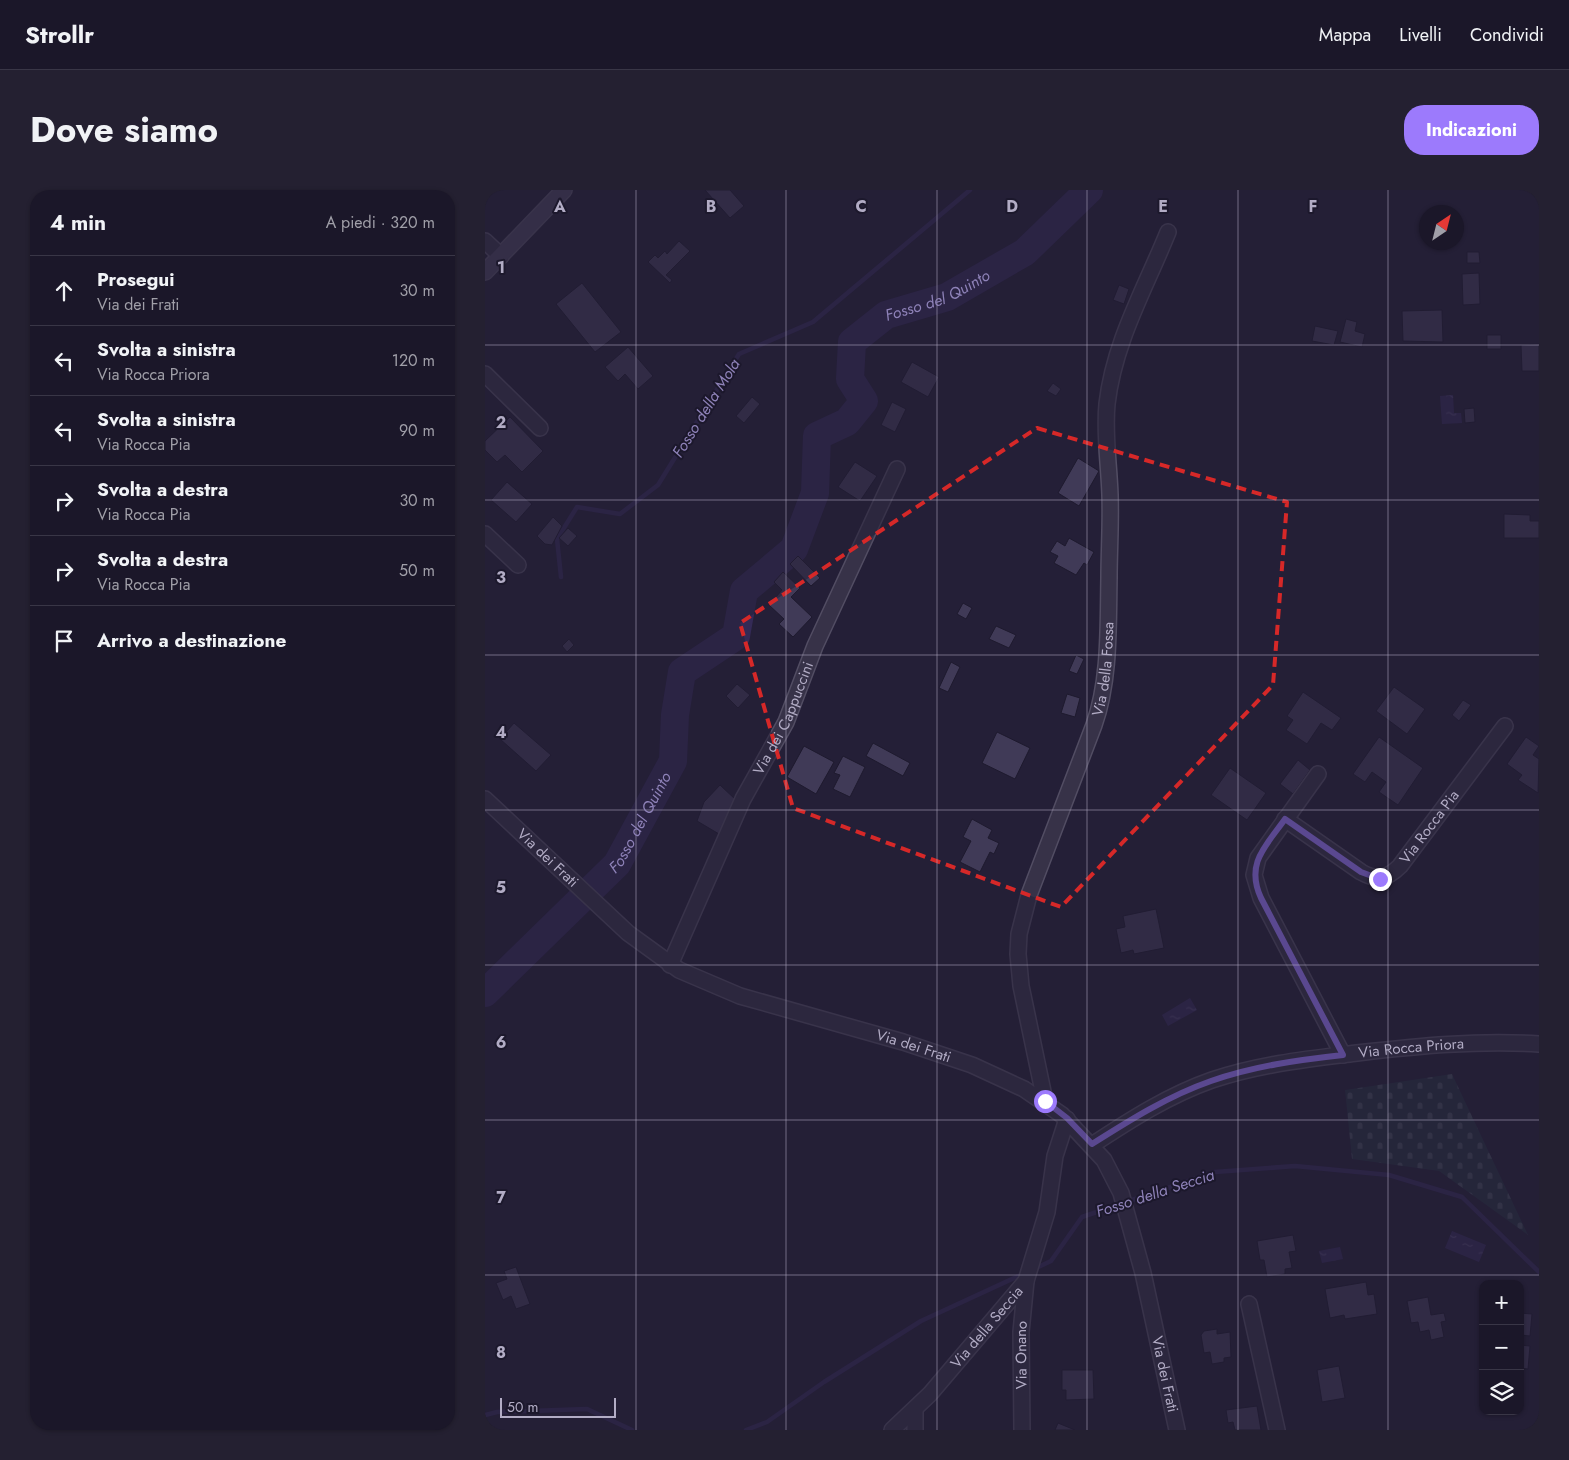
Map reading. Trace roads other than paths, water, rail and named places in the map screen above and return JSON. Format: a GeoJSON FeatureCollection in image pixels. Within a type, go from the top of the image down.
{"type":"FeatureCollection","features":[{"type":"Feature","properties":{"kind":"main road"},"geometry":{"type":"LineString","coordinates":[[485,272],[564,190]]}},
{"type":"Feature","properties":{"kind":"street","name":"Via della Fossa"},"geometry":{"type":"LineString","coordinates":[[1045,1101],[1021,986],[1018,954],[1019,934],[1029,895],[1094,725],[1100,704],[1108,628],[1110,500],[1106,440],[1108,402],[1113,371],[1125,330],[1168,232]]}},
{"type":"Feature","properties":{"kind":"street"},"geometry":{"type":"LineString","coordinates":[[485,241],[501,256]]}},
{"type":"Feature","properties":{"kind":"street"},"geometry":{"type":"LineString","coordinates":[[485,374],[540,428]]}},
{"type":"Feature","properties":{"kind":"street","name":"Via dei Cappuccini"},"geometry":{"type":"LineString","coordinates":[[670,965],[743,799],[786,722],[815,646],[897,469]]}},
{"type":"Feature","properties":{"kind":"street"},"geometry":{"type":"LineString","coordinates":[[485,534],[518,565]]}},
{"type":"Feature","properties":{"kind":"street","name":"Via Rocca Pia"},"geometry":{"type":"LineString","coordinates":[[1285,819],[1361,872],[1374,878],[1388,876],[1400,866],[1505,726]]}},
{"type":"Feature","properties":{"kind":"street"},"geometry":{"type":"LineString","coordinates":[[1318,774],[1258,858],[1255,868],[1256,884],[1343,1055]]}},
{"type":"Feature","properties":{"kind":"street","name":"Via dei Frati"},"geometry":{"type":"LineString","coordinates":[[485,799],[635,939],[670,965],[701,981],[741,996],[903,1042],[972,1065],[1017,1085],[1045,1101],[1067,1118],[1092,1144],[1111,1170],[1121,1193],[1130,1222],[1177,1430]]}},
{"type":"Feature","properties":{"kind":"street","name":"Via Rocca Priora"},"geometry":{"type":"LineString","coordinates":[[1092,1144],[1166,1101],[1212,1080],[1281,1063],[1469,1042],[1539,1044]]}},
{"type":"Feature","properties":{"kind":"street","name":"Via della Seccia"},"geometry":{"type":"LineString","coordinates":[[892,1430],[915,1410],[1026,1281],[1050,1199],[1055,1156],[1067,1118]]}},
{"type":"Feature","properties":{"kind":"street","name":"Via Onano"},"geometry":{"type":"LineString","coordinates":[[1022,1430],[1022,1322],[1026,1281]]}},
{"type":"Feature","properties":{"kind":"street"},"geometry":{"type":"LineString","coordinates":[[1249,1304],[1277,1430]]}},
{"type":"Feature","properties":{"kind":"street"},"geometry":{"type":"LineString","coordinates":[[915,1410],[915,1430]]}},
{"type":"Feature","properties":{"kind":"water"},"geometry":{"type":"Polygon","coordinates":[[[1453,395],[1454,413],[1461,413],[1462,423],[1442,424],[1440,396],[1453,395]]]}},
{"type":"Feature","properties":{"kind":"water"},"geometry":{"type":"Polygon","coordinates":[[[1190,998],[1197,1010],[1168,1026],[1162,1015],[1190,998]]]}},
{"type":"Feature","properties":{"kind":"water"},"geometry":{"type":"Polygon","coordinates":[[[1452,1231],[1486,1245],[1479,1262],[1445,1248],[1452,1231]]]}},
{"type":"Feature","properties":{"kind":"water"},"geometry":{"type":"Polygon","coordinates":[[[1340,1247],[1343,1259],[1322,1263],[1319,1251],[1340,1247]]]}},
{"type":"Feature","properties":{"kind":"waterway","name":"Fosso della Mola"},"geometry":{"type":"LineString","coordinates":[[561,577],[557,539],[577,507],[620,514],[658,485],[739,354],[813,322],[970,190]]}},
{"type":"Feature","properties":{"kind":"waterway","name":"Fosso del Quinto"},"geometry":{"type":"LineString","coordinates":[[485,993],[617,864],[673,761],[675,715],[682,672],[736,636],[744,591],[794,549],[815,493],[817,436],[847,422],[864,401],[850,379],[852,342],[886,315],[947,297],[1025,252],[1089,190]]}},
{"type":"Feature","properties":{"kind":"waterway","name":"Fosso della Seccia"},"geometry":{"type":"LineString","coordinates":[[1034,1269],[1051,1261],[1082,1217],[1215,1172],[1295,1166],[1389,1175],[1462,1197],[1539,1272]]}},
{"type":"Feature","properties":{"kind":"waterway","name":"Fosso della Seccia"},"geometry":{"type":"LineString","coordinates":[[746,1430],[767,1422],[824,1382],[921,1321],[1025,1273]]}},
{"type":"Feature","properties":{"kind":"waterway","name":"Fosso della Seccia"},"geometry":{"type":"LineString","coordinates":[[485,1415],[497,1412],[587,1409],[632,1430]]}}]}
